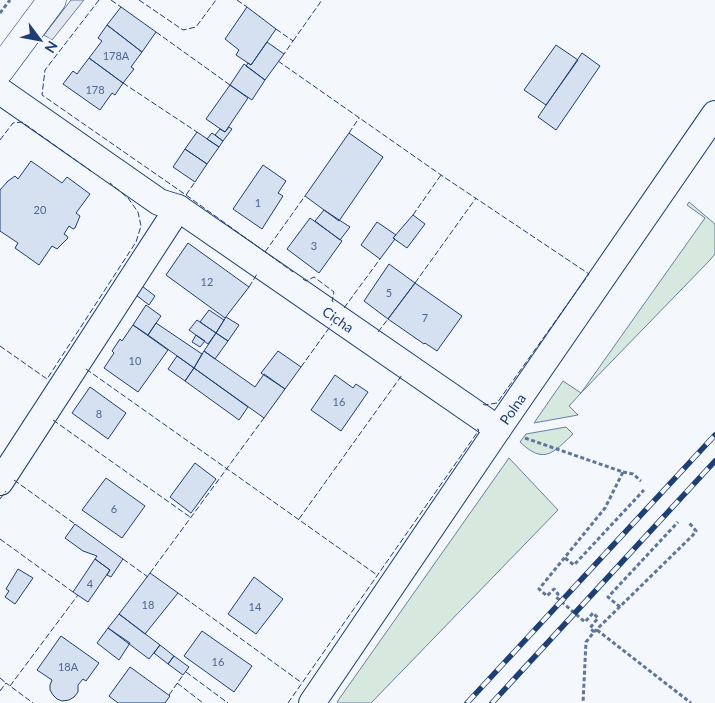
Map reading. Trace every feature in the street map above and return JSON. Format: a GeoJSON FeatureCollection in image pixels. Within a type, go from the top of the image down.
{"type":"FeatureCollection","features":[{"type":"Feature","properties":{"kind":"street"},"geometry":{"type":"LineString","coordinates":[[0,70],[52,0]]}},
{"type":"Feature","properties":{"kind":"street","name":"Cicha"},"geometry":{"type":"LineString","coordinates":[[0,91],[159,202],[178,208],[498,429]]}},
{"type":"Feature","properties":{"kind":"street","name":"Polna"},"geometry":{"type":"LineString","coordinates":[[312,703],[715,114]]}},
{"type":"Feature","properties":{"kind":"street"},"geometry":{"type":"LineString","coordinates":[[0,482],[178,208]]}},
{"type":"Feature","properties":{"kind":"path"},"geometry":{"type":"LineString","coordinates":[[0,13],[10,0]]}},
{"type":"Feature","properties":{"kind":"path"},"geometry":{"type":"LineString","coordinates":[[498,429],[633,474],[641,482]]}},
{"type":"Feature","properties":{"kind":"path"},"geometry":{"type":"LineString","coordinates":[[623,472],[606,508],[539,589],[546,596],[554,589],[558,594],[556,597],[585,622],[593,614],[598,618],[590,628],[691,703]]}},
{"type":"Feature","properties":{"kind":"path"},"geometry":{"type":"LineString","coordinates":[[565,558],[574,565],[644,490]]}},
{"type":"Feature","properties":{"kind":"path"},"geometry":{"type":"LineString","coordinates":[[620,607],[608,597],[678,522]]}},
{"type":"Feature","properties":{"kind":"path"},"geometry":{"type":"LineString","coordinates":[[583,703],[586,642],[693,535],[696,531],[688,522]]}},
{"type":"Feature","properties":{"kind":"shaded area"},"geometry":{"type":"Polygon","coordinates":[[[71,0],[84,0],[52,40],[44,35],[71,0]]]}},
{"type":"Feature","properties":{"kind":"shaded area"},"geometry":{"type":"Polygon","coordinates":[[[689,202],[715,224],[715,254],[581,393],[705,218],[687,205],[689,202]]]}},
{"type":"Feature","properties":{"kind":"shaded area"},"geometry":{"type":"Polygon","coordinates":[[[563,381],[581,393],[569,406],[578,415],[534,423],[563,381]]]}},
{"type":"Feature","properties":{"kind":"shaded area"},"geometry":{"type":"Polygon","coordinates":[[[566,427],[573,434],[548,454],[536,453],[520,442],[526,434],[566,427]]]}},
{"type":"Feature","properties":{"kind":"shaded area"},"geometry":{"type":"Polygon","coordinates":[[[509,458],[558,510],[371,703],[337,702],[509,458]]]}},
{"type":"Feature","properties":{"kind":"building"},"geometry":{"type":"Polygon","coordinates":[[[121,7],[156,32],[142,52],[107,25],[121,7]]]}},
{"type":"Feature","properties":{"kind":"building"},"geometry":{"type":"Polygon","coordinates":[[[247,7],[276,29],[251,65],[236,55],[239,50],[225,39],[247,7]]]}},
{"type":"Feature","properties":{"kind":"building"},"geometry":{"type":"Polygon","coordinates":[[[107,25],[142,52],[131,67],[134,69],[123,83],[89,58],[102,41],[98,38],[107,25]]]}},
{"type":"Feature","properties":{"kind":"building"},"geometry":{"type":"Polygon","coordinates":[[[267,42],[284,54],[265,80],[246,66],[248,63],[251,65],[267,42]]]}},
{"type":"Feature","properties":{"kind":"building"},"geometry":{"type":"Polygon","coordinates":[[[556,45],[578,60],[546,105],[524,90],[556,45]]]}},
{"type":"Feature","properties":{"kind":"building"},"geometry":{"type":"Polygon","coordinates":[[[582,53],[600,66],[556,130],[538,117],[582,53]]]}},
{"type":"Feature","properties":{"kind":"building"},"geometry":{"type":"Polygon","coordinates":[[[89,58],[123,83],[115,95],[112,93],[100,110],[63,84],[73,71],[77,74],[89,58]]]}},
{"type":"Feature","properties":{"kind":"building"},"geometry":{"type":"Polygon","coordinates":[[[244,64],[265,80],[252,100],[230,85],[244,64]]]}},
{"type":"Feature","properties":{"kind":"building"},"geometry":{"type":"Polygon","coordinates":[[[230,85],[248,98],[225,132],[206,119],[230,85]]]}},
{"type":"Feature","properties":{"kind":"building"},"geometry":{"type":"Polygon","coordinates":[[[229,127],[232,129],[223,141],[215,135],[220,129],[225,132],[229,127]]]}},
{"type":"Feature","properties":{"kind":"building"},"geometry":{"type":"Polygon","coordinates":[[[197,132],[219,147],[207,164],[185,149],[197,132]]]}},
{"type":"Feature","properties":{"kind":"building"},"geometry":{"type":"Polygon","coordinates":[[[212,133],[223,141],[219,147],[207,139],[212,133]]]}},
{"type":"Feature","properties":{"kind":"building"},"geometry":{"type":"Polygon","coordinates":[[[349,133],[383,157],[339,221],[305,196],[349,133]]]}},
{"type":"Feature","properties":{"kind":"building"},"geometry":{"type":"Polygon","coordinates":[[[185,149],[207,164],[195,182],[173,167],[185,149]]]}},
{"type":"Feature","properties":{"kind":"building"},"geometry":{"type":"Polygon","coordinates":[[[31,161],[62,183],[67,177],[90,194],[76,213],[80,216],[75,228],[73,229],[69,226],[64,234],[68,238],[57,249],[52,246],[39,265],[15,248],[18,243],[0,231],[0,190],[15,176],[18,179],[31,161]]]}},
{"type":"Feature","properties":{"kind":"building"},"geometry":{"type":"Polygon","coordinates":[[[263,165],[286,181],[278,193],[283,196],[262,229],[233,209],[263,165]]]}},
{"type":"Feature","properties":{"kind":"building"},"geometry":{"type":"Polygon","coordinates":[[[324,210],[350,227],[340,240],[315,221],[324,210]]]}},
{"type":"Feature","properties":{"kind":"building"},"geometry":{"type":"Polygon","coordinates":[[[413,215],[425,224],[407,248],[393,238],[413,215]]]}},
{"type":"Feature","properties":{"kind":"building"},"geometry":{"type":"Polygon","coordinates":[[[310,218],[342,241],[319,273],[287,249],[310,218]]]}},
{"type":"Feature","properties":{"kind":"building"},"geometry":{"type":"Polygon","coordinates":[[[377,222],[396,235],[380,259],[361,245],[377,222]]]}},
{"type":"Feature","properties":{"kind":"building"},"geometry":{"type":"Polygon","coordinates":[[[188,243],[249,287],[225,318],[166,275],[188,243]]]}},
{"type":"Feature","properties":{"kind":"building"},"geometry":{"type":"Polygon","coordinates":[[[389,264],[415,283],[388,319],[364,301],[389,264]]]}},
{"type":"Feature","properties":{"kind":"building"},"geometry":{"type":"Polygon","coordinates":[[[415,283],[462,316],[437,351],[388,319],[415,283]]]}},
{"type":"Feature","properties":{"kind":"building"},"geometry":{"type":"Polygon","coordinates":[[[142,286],[155,296],[149,305],[136,295],[142,286]]]}},
{"type":"Feature","properties":{"kind":"building"},"geometry":{"type":"Polygon","coordinates":[[[146,305],[161,316],[148,335],[133,325],[146,305]]]}},
{"type":"Feature","properties":{"kind":"building"},"geometry":{"type":"Polygon","coordinates":[[[209,310],[224,320],[216,333],[200,322],[209,310]]]}},
{"type":"Feature","properties":{"kind":"building"},"geometry":{"type":"Polygon","coordinates":[[[226,317],[239,325],[228,341],[216,333],[226,317]]]}},
{"type":"Feature","properties":{"kind":"building"},"geometry":{"type":"Polygon","coordinates":[[[197,320],[216,333],[208,344],[189,330],[197,320]]]}},
{"type":"Feature","properties":{"kind":"building"},"geometry":{"type":"Polygon","coordinates":[[[156,323],[202,354],[194,368],[148,335],[156,323]]]}},
{"type":"Feature","properties":{"kind":"building"},"geometry":{"type":"Polygon","coordinates":[[[133,325],[168,350],[138,392],[104,368],[114,353],[112,351],[120,339],[122,341],[133,325]]]}},
{"type":"Feature","properties":{"kind":"building"},"geometry":{"type":"Polygon","coordinates":[[[216,333],[228,341],[215,359],[204,351],[216,333]]]}},
{"type":"Feature","properties":{"kind":"building"},"geometry":{"type":"Polygon","coordinates":[[[196,335],[205,341],[200,347],[192,342],[196,335]]]}},
{"type":"Feature","properties":{"kind":"building"},"geometry":{"type":"Polygon","coordinates":[[[204,351],[255,387],[264,374],[285,389],[264,418],[194,368],[204,351]]]}},
{"type":"Feature","properties":{"kind":"building"},"geometry":{"type":"Polygon","coordinates":[[[278,351],[301,367],[285,389],[261,373],[278,351]]]}},
{"type":"Feature","properties":{"kind":"building"},"geometry":{"type":"Polygon","coordinates":[[[177,356],[194,368],[185,381],[168,369],[177,356]]]}},
{"type":"Feature","properties":{"kind":"building"},"geometry":{"type":"Polygon","coordinates":[[[194,368],[248,407],[239,420],[185,381],[194,368]]]}},
{"type":"Feature","properties":{"kind":"building"},"geometry":{"type":"Polygon","coordinates":[[[335,375],[353,388],[356,384],[368,392],[341,431],[311,410],[335,375]]]}},
{"type":"Feature","properties":{"kind":"building"},"geometry":{"type":"Polygon","coordinates":[[[90,387],[126,413],[108,439],[72,413],[90,387]]]}},
{"type":"Feature","properties":{"kind":"building"},"geometry":{"type":"Polygon","coordinates":[[[195,463],[216,479],[191,513],[170,497],[195,463]]]}},
{"type":"Feature","properties":{"kind":"building"},"geometry":{"type":"Polygon","coordinates":[[[106,478],[145,506],[122,538],[82,510],[106,478]]]}},
{"type":"Feature","properties":{"kind":"building"},"geometry":{"type":"Polygon","coordinates":[[[75,524],[123,559],[111,577],[107,575],[110,570],[95,559],[97,556],[83,551],[65,538],[75,524]]]}},
{"type":"Feature","properties":{"kind":"building"},"geometry":{"type":"Polygon","coordinates":[[[95,559],[110,570],[88,602],[73,592],[95,559]]]}},
{"type":"Feature","properties":{"kind":"building"},"geometry":{"type":"Polygon","coordinates":[[[18,569],[33,578],[15,604],[5,597],[9,591],[6,589],[18,569]]]}},
{"type":"Feature","properties":{"kind":"building"},"geometry":{"type":"Polygon","coordinates":[[[150,573],[178,593],[145,634],[119,614],[150,573]]]}},
{"type":"Feature","properties":{"kind":"building"},"geometry":{"type":"Polygon","coordinates":[[[254,577],[283,599],[256,634],[228,614],[254,577]]]}},
{"type":"Feature","properties":{"kind":"building"},"geometry":{"type":"Polygon","coordinates":[[[119,614],[160,645],[149,659],[108,628],[119,614]]]}},
{"type":"Feature","properties":{"kind":"building"},"geometry":{"type":"Polygon","coordinates":[[[108,628],[130,643],[119,660],[97,643],[108,628]]]}},
{"type":"Feature","properties":{"kind":"building"},"geometry":{"type":"Polygon","coordinates":[[[202,631],[252,666],[234,692],[184,656],[202,631]]]}},
{"type":"Feature","properties":{"kind":"building"},"geometry":{"type":"Polygon","coordinates":[[[61,636],[99,663],[86,681],[83,679],[78,685],[78,692],[74,697],[62,701],[57,699],[50,690],[52,680],[37,670],[61,636]]]}},
{"type":"Feature","properties":{"kind":"building"},"geometry":{"type":"Polygon","coordinates":[[[160,645],[174,656],[168,664],[154,653],[160,645]]]}},
{"type":"Feature","properties":{"kind":"building"},"geometry":{"type":"Polygon","coordinates":[[[174,656],[189,667],[183,675],[168,664],[174,656]]]}},
{"type":"Feature","properties":{"kind":"building"},"geometry":{"type":"Polygon","coordinates":[[[130,667],[170,696],[165,703],[118,703],[109,696],[130,667]]]}},
{"type":"Feature","properties":{"kind":"railway"},"geometry":{"type":"LineString","coordinates":[[467,703],[715,435]]}},
{"type":"Feature","properties":{"kind":"railway"},"geometry":{"type":"LineString","coordinates":[[492,703],[715,461]]}},
{"type":"Feature","properties":{"kind":"fence"},"geometry":{"type":"LineString","coordinates":[[99,0],[45,70],[42,95],[293,272]]}},
{"type":"Feature","properties":{"kind":"fence"},"geometry":{"type":"LineString","coordinates":[[111,0],[121,7]]}},
{"type":"Feature","properties":{"kind":"fence"},"geometry":{"type":"LineString","coordinates":[[139,0],[183,30],[196,27],[216,0]]}},
{"type":"Feature","properties":{"kind":"fence"},"geometry":{"type":"LineString","coordinates":[[237,0],[247,7]]}},
{"type":"Feature","properties":{"kind":"fence"},"geometry":{"type":"LineString","coordinates":[[293,41],[322,0]]}},
{"type":"Feature","properties":{"kind":"fence"},"geometry":{"type":"LineString","coordinates":[[276,29],[293,41],[284,54]]}},
{"type":"Feature","properties":{"kind":"fence"},"geometry":{"type":"LineString","coordinates":[[156,32],[230,85]]}},
{"type":"Feature","properties":{"kind":"fence"},"geometry":{"type":"LineString","coordinates":[[278,61],[441,175],[589,274],[497,403],[483,404]]}},
{"type":"Feature","properties":{"kind":"fence"},"geometry":{"type":"LineString","coordinates":[[123,83],[197,132]]}},
{"type":"Feature","properties":{"kind":"fence"},"geometry":{"type":"LineString","coordinates":[[349,133],[359,118]]}},
{"type":"Feature","properties":{"kind":"fence"},"geometry":{"type":"LineString","coordinates":[[0,140],[13,123],[22,122],[91,171]]}},
{"type":"Feature","properties":{"kind":"fence"},"geometry":{"type":"LineString","coordinates":[[413,215],[441,175]]}},
{"type":"Feature","properties":{"kind":"fence"},"geometry":{"type":"LineString","coordinates":[[186,195],[195,182]]}},
{"type":"Feature","properties":{"kind":"fence"},"geometry":{"type":"LineString","coordinates":[[0,346],[47,379],[136,242],[141,226],[138,212],[128,198],[110,183]]}},
{"type":"Feature","properties":{"kind":"fence"},"geometry":{"type":"LineString","coordinates":[[265,252],[305,196]]}},
{"type":"Feature","properties":{"kind":"fence"},"geometry":{"type":"LineString","coordinates":[[415,283],[476,198]]}},
{"type":"Feature","properties":{"kind":"fence"},"geometry":{"type":"LineString","coordinates":[[344,308],[380,259]]}},
{"type":"Feature","properties":{"kind":"fence"},"geometry":{"type":"LineString","coordinates":[[249,287],[257,274]]}},
{"type":"Feature","properties":{"kind":"fence"},"geometry":{"type":"LineString","coordinates":[[303,279],[306,281],[314,277],[334,292],[332,301],[334,302]]}},
{"type":"Feature","properties":{"kind":"fence"},"geometry":{"type":"LineString","coordinates":[[378,332],[388,319]]}},
{"type":"Feature","properties":{"kind":"fence"},"geometry":{"type":"LineString","coordinates":[[301,367],[332,324]]}},
{"type":"Feature","properties":{"kind":"fence"},"geometry":{"type":"LineString","coordinates":[[86,369],[377,575]]}},
{"type":"Feature","properties":{"kind":"fence"},"geometry":{"type":"LineString","coordinates":[[299,519],[402,375]]}},
{"type":"Feature","properties":{"kind":"fence"},"geometry":{"type":"LineString","coordinates":[[150,573],[264,418]]}},
{"type":"Feature","properties":{"kind":"fence"},"geometry":{"type":"LineString","coordinates":[[53,420],[190,517]]}},
{"type":"Feature","properties":{"kind":"fence"},"geometry":{"type":"LineString","coordinates":[[288,703],[479,430],[477,429]]}},
{"type":"Feature","properties":{"kind":"fence"},"geometry":{"type":"LineString","coordinates":[[14,480],[75,524]]}},
{"type":"Feature","properties":{"kind":"fence"},"geometry":{"type":"LineString","coordinates":[[0,499],[6,491]]}},
{"type":"Feature","properties":{"kind":"fence"},"geometry":{"type":"LineString","coordinates":[[0,539],[73,592]]}},
{"type":"Feature","properties":{"kind":"fence"},"geometry":{"type":"LineString","coordinates":[[123,559],[148,577]]}},
{"type":"Feature","properties":{"kind":"fence"},"geometry":{"type":"LineString","coordinates":[[178,593],[302,683]]}},
{"type":"Feature","properties":{"kind":"fence"},"geometry":{"type":"LineString","coordinates":[[10,686],[78,595]]}},
{"type":"Feature","properties":{"kind":"fence"},"geometry":{"type":"LineString","coordinates":[[186,672],[228,703]]}},
{"type":"Feature","properties":{"kind":"fence"},"geometry":{"type":"LineString","coordinates":[[169,695],[183,675]]}},
{"type":"Feature","properties":{"kind":"fence"},"geometry":{"type":"LineString","coordinates":[[0,678],[6,683]]}},
{"type":"Feature","properties":{"kind":"fence"},"geometry":{"type":"LineString","coordinates":[[0,691],[6,683],[33,703]]}},
{"type":"Feature","properties":{"kind":"fence"},"geometry":{"type":"LineString","coordinates":[[177,683],[203,703]]}}]}
